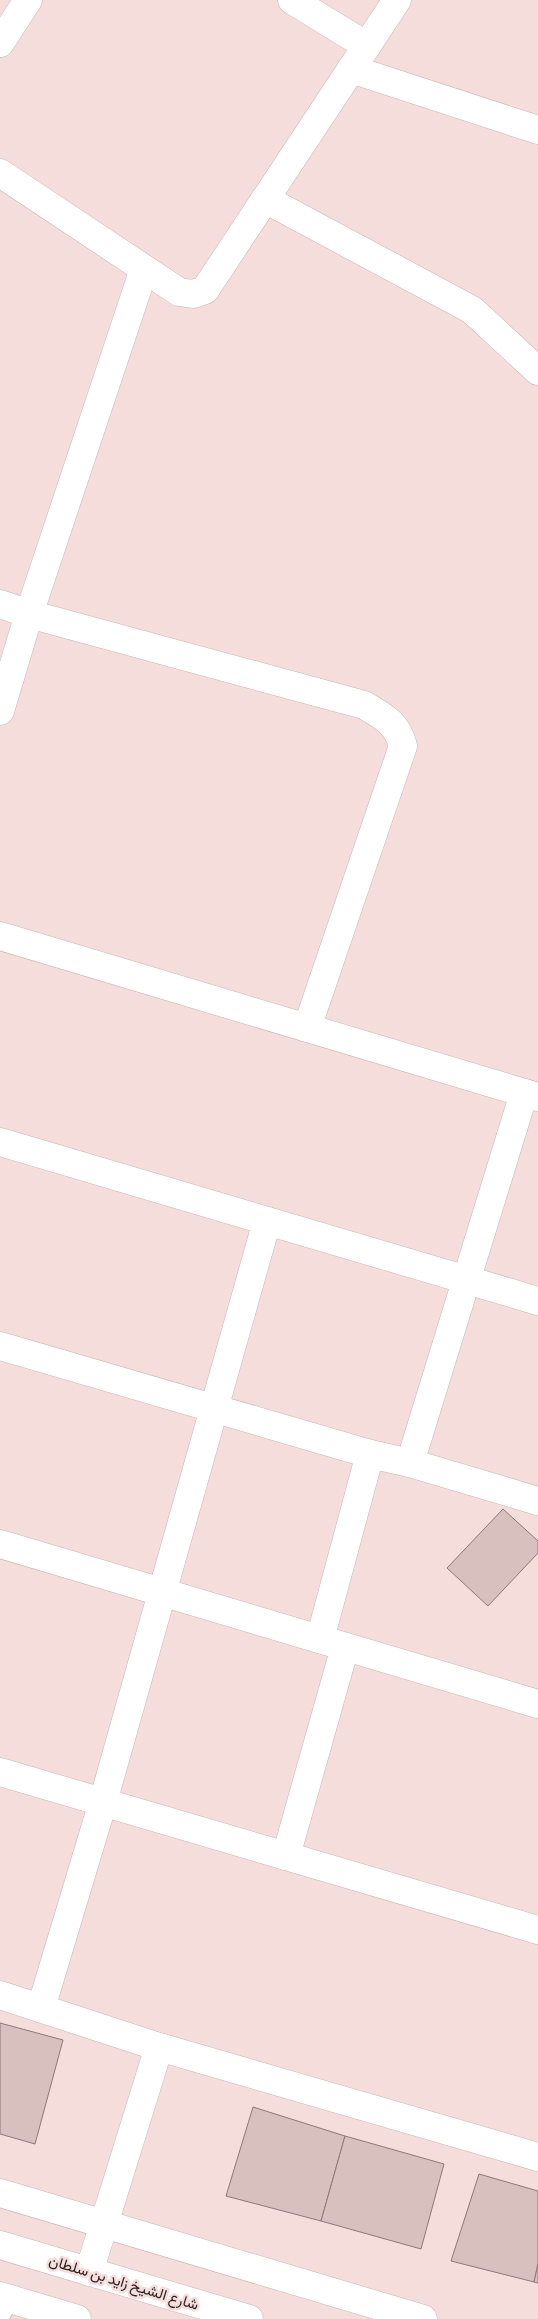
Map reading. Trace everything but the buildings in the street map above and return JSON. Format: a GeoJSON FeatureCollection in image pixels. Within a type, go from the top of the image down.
{"type":"FeatureCollection","features":[{"type":"Feature","properties":{"kind":"street"},"geometry":{"type":"LineString","coordinates":[[0,43],[28,0]]}},
{"type":"Feature","properties":{"kind":"street"},"geometry":{"type":"LineString","coordinates":[[292,0],[367,46]]}},
{"type":"Feature","properties":{"kind":"street"},"geometry":{"type":"LineString","coordinates":[[0,172],[180,292],[193,294],[205,290],[397,0]]}},
{"type":"Feature","properties":{"kind":"street"},"geometry":{"type":"LineString","coordinates":[[351,69],[538,130]]}},
{"type":"Feature","properties":{"kind":"street"},"geometry":{"type":"LineString","coordinates":[[265,198],[472,310],[538,372]]}},
{"type":"Feature","properties":{"kind":"street"},"geometry":{"type":"LineString","coordinates":[[0,711],[30,614],[144,269]]}},
{"type":"Feature","properties":{"kind":"street"},"geometry":{"type":"LineString","coordinates":[[0,604],[30,614],[364,705],[386,718],[399,731],[403,746],[307,1028]]}},
{"type":"Feature","properties":{"kind":"street"},"geometry":{"type":"LineString","coordinates":[[0,936],[531,1095],[466,1280],[410,1463]]}},
{"type":"Feature","properties":{"kind":"street"},"geometry":{"type":"LineString","coordinates":[[0,1142],[538,1301]]}},
{"type":"Feature","properties":{"kind":"street"},"geometry":{"type":"LineString","coordinates":[[41,2008],[103,1802],[267,1221]]}},
{"type":"Feature","properties":{"kind":"street"},"geometry":{"type":"LineString","coordinates":[[0,1346],[538,1501]]}},
{"type":"Feature","properties":{"kind":"street"},"geometry":{"type":"LineString","coordinates":[[286,1856],[370,1454]]}},
{"type":"Feature","properties":{"kind":"street"},"geometry":{"type":"LineString","coordinates":[[0,1544],[538,1704]]}},
{"type":"Feature","properties":{"kind":"street"},"geometry":{"type":"LineString","coordinates":[[0,1772],[538,1930]]}},
{"type":"Feature","properties":{"kind":"street"},"geometry":{"type":"LineString","coordinates":[[0,1995],[159,2047],[538,2157]]}},
{"type":"Feature","properties":{"kind":"street"},"geometry":{"type":"LineString","coordinates":[[89,2272],[159,2047]]}},
{"type":"Feature","properties":{"kind":"street"},"geometry":{"type":"LineString","coordinates":[[0,2193],[422,2319]]}},
{"type":"Feature","properties":{"kind":"street","name":"شارع الشيخ زايد بن سلطان"},"geometry":{"type":"LineString","coordinates":[[0,2245],[249,2319]]}},
{"type":"Feature","properties":{"kind":"street"},"geometry":{"type":"LineString","coordinates":[[4,2305],[77,2319]]}}]}
